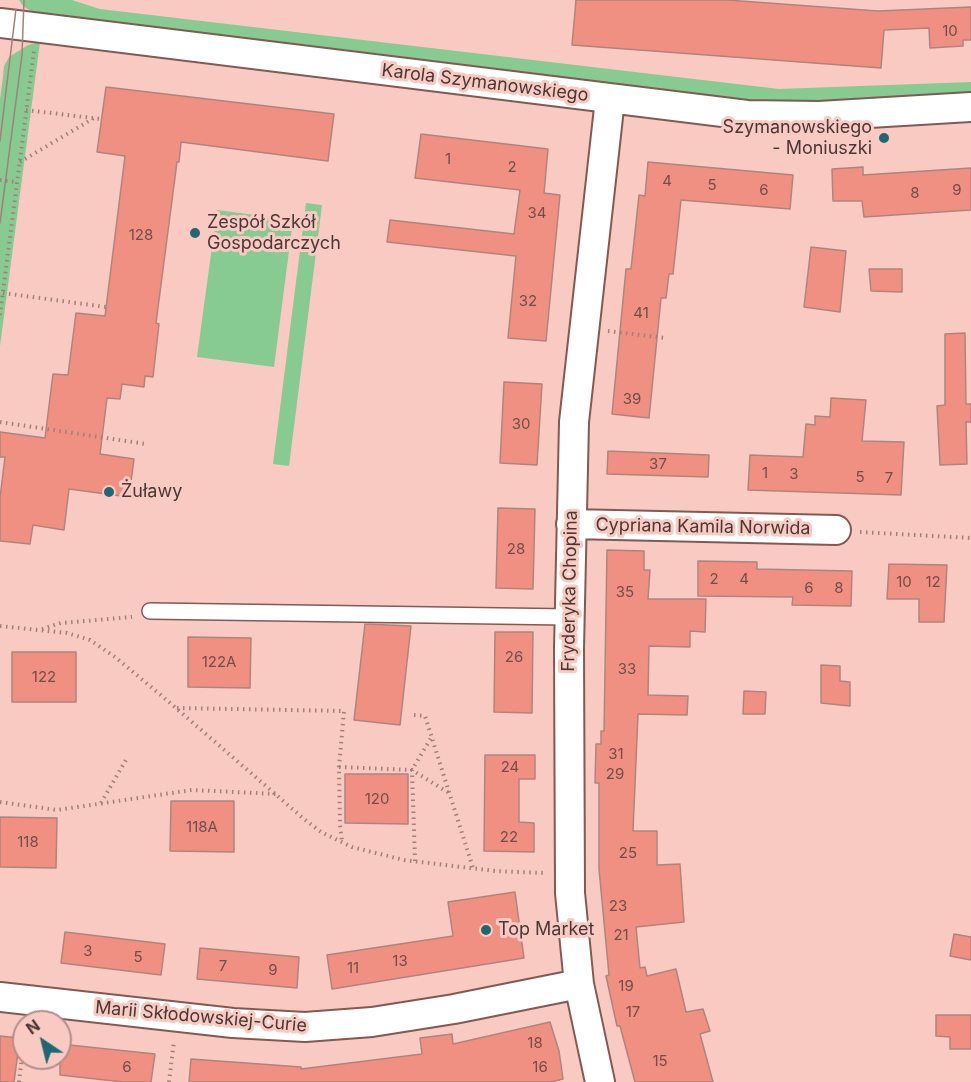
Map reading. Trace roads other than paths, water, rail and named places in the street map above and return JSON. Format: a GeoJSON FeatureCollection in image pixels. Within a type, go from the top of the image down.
{"type":"FeatureCollection","features":[{"type":"Feature","properties":{"kind":"street","name":"Karola Szymanowskiego"},"geometry":{"type":"LineString","coordinates":[[0,23],[747,115],[799,117],[971,107]]}},
{"type":"Feature","properties":{"kind":"street","name":"Fryderyka Chopina"},"geometry":{"type":"LineString","coordinates":[[600,1082],[579,984],[571,905],[569,617],[574,422],[610,99]]}},
{"type":"Feature","properties":{"kind":"street","name":"Cypriana Kamila Norwida"},"geometry":{"type":"LineString","coordinates":[[571,524],[836,530]]}},
{"type":"Feature","properties":{"kind":"street","name":"Marii Skłodowskiej-Curie"},"geometry":{"type":"LineString","coordinates":[[0,997],[233,1023],[305,1027],[337,1025],[454,1009],[579,984]]}},
{"type":"Feature","properties":{"kind":"lane"},"geometry":{"type":"LineString","coordinates":[[150,611],[569,617]]}},
{"type":"Feature","properties":{"kind":"tram line"},"geometry":{"type":"LineString","coordinates":[[0,223],[22,55],[24,0]]}},
{"type":"Feature","properties":{"kind":"tram line"},"geometry":{"type":"LineString","coordinates":[[0,141],[16,9]]}},
{"type":"Feature","properties":{"kind":"place","name":"Szymanowskiego - Moniuszki"},"geometry":{"type":"Point","coordinates":[884,138]}},
{"type":"Feature","properties":{"kind":"place","name":"Zespół Szkół Gospodarczych"},"geometry":{"type":"Point","coordinates":[195,233]}},
{"type":"Feature","properties":{"kind":"place","name":"Żuławy"},"geometry":{"type":"Point","coordinates":[109,492]}},
{"type":"Feature","properties":{"kind":"place","name":"Top Market"},"geometry":{"type":"Point","coordinates":[486,930]}}]}
